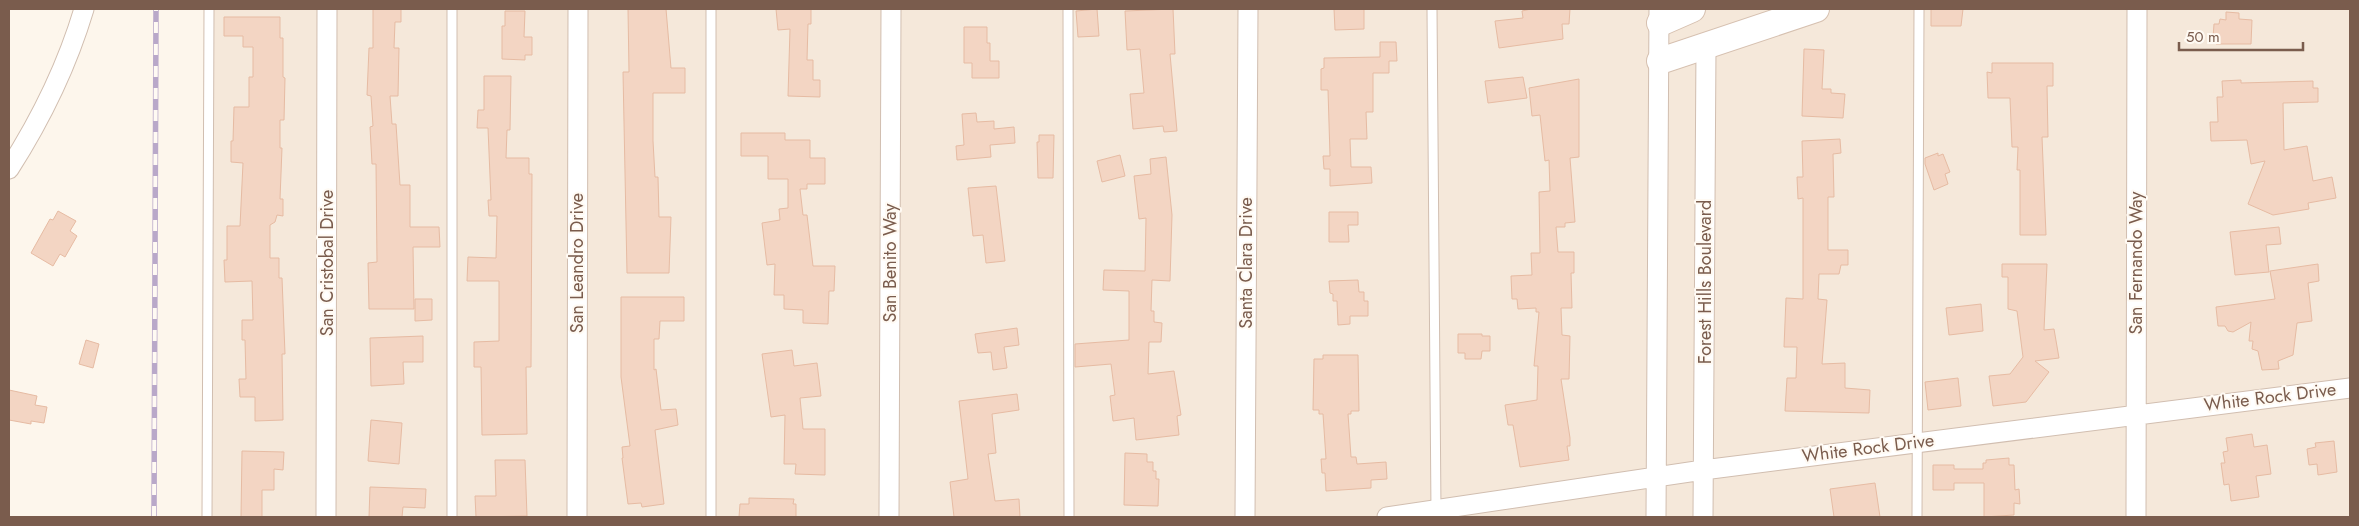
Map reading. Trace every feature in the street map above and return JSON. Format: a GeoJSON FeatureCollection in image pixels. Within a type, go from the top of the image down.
{"type":"FeatureCollection","features":[{"type":"Feature","properties":{"kind":"street"},"geometry":{"type":"LineString","coordinates":[[9,169],[37,123],[60,78],[84,9]]}},
{"type":"Feature","properties":{"kind":"street","name":"San Cristobal Drive"},"geometry":{"type":"LineString","coordinates":[[326,517],[327,9]]}},
{"type":"Feature","properties":{"kind":"street","name":"San Leandro Drive"},"geometry":{"type":"LineString","coordinates":[[577,517],[578,9]]}},
{"type":"Feature","properties":{"kind":"street","name":"San Benito Way"},"geometry":{"type":"LineString","coordinates":[[890,517],[891,9]]}},
{"type":"Feature","properties":{"kind":"street","name":"Santa Clara Drive"},"geometry":{"type":"LineString","coordinates":[[1245,517],[1248,9]]}},
{"type":"Feature","properties":{"kind":"street"},"geometry":{"type":"LineString","coordinates":[[1656,517],[1660,16],[1692,9]]}},
{"type":"Feature","properties":{"kind":"street"},"geometry":{"type":"LineString","coordinates":[[1660,61],[1816,9]]}},
{"type":"Feature","properties":{"kind":"street","name":"San Fernando Way"},"geometry":{"type":"LineString","coordinates":[[2136,517],[2137,9]]}},
{"type":"Feature","properties":{"kind":"street","name":"Forest Hills Boulevard"},"geometry":{"type":"LineString","coordinates":[[1703,517],[1706,47]]}},
{"type":"Feature","properties":{"kind":"street","name":"White Rock Drive"},"geometry":{"type":"LineString","coordinates":[[1387,517],[1436,514],[1703,470],[2350,388]]}},
{"type":"Feature","properties":{"kind":"lane"},"geometry":{"type":"LineString","coordinates":[[207,517],[209,9]]}},
{"type":"Feature","properties":{"kind":"lane"},"geometry":{"type":"LineString","coordinates":[[452,9],[452,517]]}},
{"type":"Feature","properties":{"kind":"lane"},"geometry":{"type":"LineString","coordinates":[[711,9],[711,517]]}},
{"type":"Feature","properties":{"kind":"lane"},"geometry":{"type":"LineString","coordinates":[[1068,9],[1069,517]]}},
{"type":"Feature","properties":{"kind":"lane"},"geometry":{"type":"LineString","coordinates":[[1432,9],[1436,514]]}},
{"type":"Feature","properties":{"kind":"lane"},"geometry":{"type":"LineString","coordinates":[[1918,517],[1919,9]]}},
{"type":"Feature","properties":{"kind":"shaded area"},"geometry":{"type":"Polygon","coordinates":[[[212,9],[2350,9],[2350,517],[208,517],[212,9]]]}},
{"type":"Feature","properties":{"kind":"building"},"geometry":{"type":"Polygon","coordinates":[[[373,9],[401,9],[401,22],[395,22],[394,48],[399,48],[398,96],[390,96],[392,124],[396,124],[400,185],[410,185],[410,227],[439,227],[440,247],[413,247],[414,309],[369,309],[368,263],[377,262],[376,164],[372,164],[370,127],[373,126],[371,96],[367,95],[369,48],[373,48],[373,9]]]}},
{"type":"Feature","properties":{"kind":"building"},"geometry":{"type":"Polygon","coordinates":[[[628,9],[666,9],[671,68],[685,68],[685,93],[653,93],[653,141],[655,177],[658,177],[659,217],[671,217],[669,273],[627,273],[623,72],[629,72],[628,9]]]}},
{"type":"Feature","properties":{"kind":"building"},"geometry":{"type":"Polygon","coordinates":[[[776,9],[811,9],[811,24],[808,24],[807,60],[813,60],[813,80],[820,80],[820,97],[788,96],[790,29],[778,30],[776,9]]]}},
{"type":"Feature","properties":{"kind":"building"},"geometry":{"type":"Polygon","coordinates":[[[1097,9],[1099,36],[1078,37],[1076,11],[1097,9]]]}},
{"type":"Feature","properties":{"kind":"building"},"geometry":{"type":"Polygon","coordinates":[[[1173,9],[1175,54],[1170,54],[1177,131],[1164,132],[1163,126],[1133,129],[1130,94],[1144,93],[1140,49],[1127,50],[1125,11],[1173,9]]]}},
{"type":"Feature","properties":{"kind":"building"},"geometry":{"type":"Polygon","coordinates":[[[1334,9],[1364,9],[1364,29],[1335,30],[1334,9]]]}},
{"type":"Feature","properties":{"kind":"building"},"geometry":{"type":"Polygon","coordinates":[[[1531,9],[1570,9],[1569,24],[1562,24],[1563,39],[1499,48],[1495,21],[1523,18],[1522,11],[1531,9]]]}},
{"type":"Feature","properties":{"kind":"building"},"geometry":{"type":"Polygon","coordinates":[[[1931,9],[1963,9],[1961,26],[1931,26],[1931,9]]]}},
{"type":"Feature","properties":{"kind":"building"},"geometry":{"type":"Polygon","coordinates":[[[505,11],[525,11],[524,37],[532,37],[532,55],[525,55],[525,60],[502,59],[502,26],[505,26],[505,11]]]}},
{"type":"Feature","properties":{"kind":"building"},"geometry":{"type":"Polygon","coordinates":[[[2226,12],[2239,13],[2239,19],[2252,20],[2251,44],[2216,44],[2217,38],[2213,38],[2214,24],[2219,24],[2220,19],[2226,20],[2226,12]]]}},
{"type":"Feature","properties":{"kind":"building"},"geometry":{"type":"Polygon","coordinates":[[[224,17],[280,17],[280,38],[283,38],[283,77],[285,78],[284,120],[280,120],[280,148],[282,148],[280,199],[283,199],[283,216],[277,215],[275,222],[270,225],[270,258],[279,258],[279,278],[282,278],[285,354],[282,354],[283,420],[255,421],[255,397],[240,397],[239,379],[246,379],[245,340],[242,340],[242,320],[253,320],[252,281],[225,282],[224,260],[227,260],[227,226],[240,226],[243,163],[231,162],[231,141],[233,141],[234,107],[249,107],[249,77],[253,77],[253,47],[243,47],[243,36],[224,36],[224,17]]]}},
{"type":"Feature","properties":{"kind":"building"},"geometry":{"type":"Polygon","coordinates":[[[964,27],[987,27],[987,43],[990,43],[990,61],[999,61],[999,78],[972,78],[972,63],[964,63],[964,27]]]}},
{"type":"Feature","properties":{"kind":"building"},"geometry":{"type":"Polygon","coordinates":[[[1380,42],[1396,42],[1397,61],[1389,61],[1389,73],[1373,73],[1373,112],[1366,112],[1367,139],[1350,139],[1351,167],[1371,167],[1372,183],[1330,186],[1330,169],[1324,169],[1323,156],[1330,156],[1328,90],[1321,90],[1321,69],[1324,68],[1324,58],[1380,57],[1380,42]]]}},
{"type":"Feature","properties":{"kind":"building"},"geometry":{"type":"Polygon","coordinates":[[[1804,49],[1824,50],[1822,89],[1831,89],[1831,93],[1845,94],[1843,118],[1802,116],[1804,49]]]}},
{"type":"Feature","properties":{"kind":"building"},"geometry":{"type":"Polygon","coordinates":[[[1992,63],[2053,63],[2053,86],[2047,86],[2048,137],[2042,137],[2046,235],[2020,235],[2020,170],[2017,170],[2018,147],[2012,147],[2010,98],[1988,98],[1987,72],[1992,73],[1992,63]]]}},
{"type":"Feature","properties":{"kind":"building"},"geometry":{"type":"Polygon","coordinates":[[[484,76],[511,76],[510,130],[507,130],[506,158],[529,158],[529,174],[532,174],[531,367],[526,367],[527,434],[482,435],[481,367],[474,367],[474,342],[499,341],[499,281],[467,281],[468,257],[496,258],[497,216],[489,216],[488,200],[491,200],[488,128],[477,128],[478,110],[484,110],[484,76]]]}},
{"type":"Feature","properties":{"kind":"building"},"geometry":{"type":"Polygon","coordinates":[[[1523,77],[1527,98],[1488,103],[1485,81],[1523,77]]]}},
{"type":"Feature","properties":{"kind":"building"},"geometry":{"type":"Polygon","coordinates":[[[1579,79],[1579,157],[1570,158],[1575,222],[1565,223],[1565,227],[1556,227],[1558,252],[1574,252],[1574,273],[1571,273],[1572,308],[1561,308],[1562,335],[1570,336],[1569,379],[1561,379],[1570,438],[1570,446],[1567,446],[1569,460],[1520,467],[1513,425],[1508,425],[1505,405],[1537,400],[1538,366],[1534,366],[1539,312],[1536,312],[1536,308],[1518,309],[1517,299],[1512,299],[1511,276],[1532,275],[1531,253],[1540,253],[1539,192],[1550,191],[1549,160],[1545,161],[1540,115],[1532,116],[1529,88],[1579,79]]]}},
{"type":"Feature","properties":{"kind":"building"},"geometry":{"type":"Polygon","coordinates":[[[2241,80],[2241,83],[2313,81],[2313,88],[2318,88],[2318,102],[2283,103],[2284,150],[2307,146],[2313,181],[2332,177],[2336,198],[2308,203],[2309,209],[2273,215],[2248,204],[2265,161],[2251,164],[2247,140],[2211,141],[2210,122],[2218,122],[2217,97],[2223,97],[2222,81],[2241,80]]]}},
{"type":"Feature","properties":{"kind":"building"},"geometry":{"type":"Polygon","coordinates":[[[976,113],[977,122],[994,121],[994,129],[1014,127],[1015,143],[990,145],[991,157],[957,160],[956,146],[964,145],[962,114],[976,113]]]}},
{"type":"Feature","properties":{"kind":"building"},"geometry":{"type":"Polygon","coordinates":[[[741,133],[785,133],[785,140],[810,140],[810,158],[825,158],[825,184],[807,184],[807,189],[800,189],[803,215],[807,215],[813,266],[835,266],[834,291],[829,291],[828,324],[803,323],[803,310],[784,309],[784,295],[774,295],[775,264],[767,265],[762,223],[780,220],[779,209],[788,208],[788,179],[768,179],[768,156],[741,156],[741,133]]]}},
{"type":"Feature","properties":{"kind":"building"},"geometry":{"type":"Polygon","coordinates":[[[1039,135],[1054,135],[1053,178],[1038,178],[1037,142],[1039,142],[1039,135]]]}},
{"type":"Feature","properties":{"kind":"building"},"geometry":{"type":"Polygon","coordinates":[[[1840,139],[1841,153],[1833,154],[1834,197],[1828,197],[1828,250],[1848,250],[1848,265],[1841,265],[1839,274],[1819,274],[1818,299],[1827,300],[1822,364],[1845,363],[1845,388],[1870,390],[1869,413],[1785,411],[1787,378],[1796,378],[1797,347],[1784,347],[1786,298],[1803,299],[1803,198],[1798,199],[1797,177],[1803,177],[1802,141],[1840,139]]]}},
{"type":"Feature","properties":{"kind":"building"},"geometry":{"type":"Polygon","coordinates":[[[1938,153],[1938,156],[1943,154],[1950,172],[1945,174],[1948,184],[1934,190],[1925,164],[1925,158],[1938,153]]]}},
{"type":"Feature","properties":{"kind":"building"},"geometry":{"type":"Polygon","coordinates":[[[1120,155],[1125,176],[1102,182],[1097,161],[1120,155]]]}},
{"type":"Feature","properties":{"kind":"building"},"geometry":{"type":"Polygon","coordinates":[[[1166,157],[1172,215],[1170,281],[1152,280],[1151,311],[1154,311],[1154,322],[1162,323],[1161,342],[1149,342],[1148,374],[1174,371],[1181,415],[1177,416],[1179,435],[1136,440],[1134,418],[1113,421],[1110,396],[1115,395],[1111,364],[1075,367],[1075,344],[1129,340],[1129,291],[1103,290],[1104,270],[1145,271],[1146,218],[1139,219],[1134,176],[1151,174],[1150,159],[1166,157]]]}},
{"type":"Feature","properties":{"kind":"building"},"geometry":{"type":"Polygon","coordinates":[[[996,186],[1005,261],[986,263],[983,235],[973,236],[968,188],[996,186]]]}},
{"type":"Feature","properties":{"kind":"building"},"geometry":{"type":"Polygon","coordinates":[[[58,211],[76,221],[70,231],[77,236],[65,257],[60,254],[53,266],[31,253],[50,219],[53,220],[58,211]]]}},
{"type":"Feature","properties":{"kind":"building"},"geometry":{"type":"Polygon","coordinates":[[[1329,212],[1358,212],[1358,225],[1348,225],[1349,242],[1329,242],[1329,212]]]}},
{"type":"Feature","properties":{"kind":"building"},"geometry":{"type":"Polygon","coordinates":[[[2279,227],[2281,244],[2266,245],[2269,272],[2235,275],[2230,232],[2279,227]]]}},
{"type":"Feature","properties":{"kind":"building"},"geometry":{"type":"Polygon","coordinates":[[[2002,264],[2047,264],[2044,330],[2054,329],[2059,358],[2035,361],[2049,372],[2026,402],[1993,406],[1989,376],[2010,374],[2023,357],[2017,311],[2008,309],[2008,277],[2002,277],[2002,264]]]}},
{"type":"Feature","properties":{"kind":"building"},"geometry":{"type":"Polygon","coordinates":[[[2318,264],[2319,281],[2308,283],[2312,321],[2297,323],[2293,355],[2278,361],[2279,369],[2262,370],[2258,351],[2252,349],[2253,341],[2249,341],[2251,322],[2233,332],[2228,331],[2225,326],[2218,326],[2216,307],[2275,299],[2270,271],[2318,264]]]}},
{"type":"Feature","properties":{"kind":"building"},"geometry":{"type":"Polygon","coordinates":[[[1358,280],[1359,292],[1364,292],[1364,301],[1368,301],[1368,316],[1350,316],[1350,324],[1338,325],[1337,301],[1333,301],[1329,281],[1358,280]]]}},
{"type":"Feature","properties":{"kind":"building"},"geometry":{"type":"Polygon","coordinates":[[[621,297],[684,297],[684,321],[660,321],[659,339],[654,339],[654,370],[656,369],[661,410],[676,409],[678,425],[655,430],[664,504],[642,507],[641,503],[628,504],[622,458],[622,447],[630,446],[621,377],[621,297]]]}},
{"type":"Feature","properties":{"kind":"building"},"geometry":{"type":"Polygon","coordinates":[[[415,299],[432,299],[432,320],[415,321],[415,299]]]}},
{"type":"Feature","properties":{"kind":"building"},"geometry":{"type":"Polygon","coordinates":[[[1981,304],[1983,331],[1949,335],[1946,308],[1981,304]]]}},
{"type":"Feature","properties":{"kind":"building"},"geometry":{"type":"Polygon","coordinates":[[[1017,328],[1019,345],[1004,347],[1007,368],[993,370],[991,352],[978,353],[975,334],[1017,328]]]}},
{"type":"Feature","properties":{"kind":"building"},"geometry":{"type":"Polygon","coordinates":[[[1458,334],[1490,336],[1490,351],[1482,351],[1481,359],[1465,359],[1465,353],[1458,353],[1458,334]]]}},
{"type":"Feature","properties":{"kind":"building"},"geometry":{"type":"Polygon","coordinates":[[[423,336],[423,362],[403,362],[404,384],[371,386],[370,338],[423,336]]]}},
{"type":"Feature","properties":{"kind":"building"},"geometry":{"type":"Polygon","coordinates":[[[86,340],[99,344],[93,368],[79,364],[86,340]]]}},
{"type":"Feature","properties":{"kind":"building"},"geometry":{"type":"Polygon","coordinates":[[[792,350],[794,366],[817,363],[821,396],[800,398],[803,429],[825,429],[825,475],[795,474],[796,464],[784,464],[785,415],[771,417],[762,354],[792,350]]]}},
{"type":"Feature","properties":{"kind":"building"},"geometry":{"type":"Polygon","coordinates":[[[1323,355],[1358,355],[1359,411],[1351,411],[1351,414],[1348,414],[1351,457],[1356,457],[1357,464],[1386,462],[1387,479],[1371,480],[1371,488],[1326,491],[1325,473],[1322,473],[1321,459],[1326,459],[1323,414],[1319,414],[1319,410],[1313,410],[1314,359],[1323,359],[1323,355]]]}},
{"type":"Feature","properties":{"kind":"building"},"geometry":{"type":"Polygon","coordinates":[[[1958,378],[1961,406],[1928,410],[1925,382],[1958,378]]]}},
{"type":"Feature","properties":{"kind":"building"},"geometry":{"type":"Polygon","coordinates":[[[9,390],[37,396],[35,405],[47,407],[44,423],[31,421],[31,424],[9,420],[9,390]]]}},
{"type":"Feature","properties":{"kind":"building"},"geometry":{"type":"Polygon","coordinates":[[[1017,394],[1019,410],[992,414],[996,453],[988,454],[995,501],[1019,499],[1020,517],[954,517],[950,482],[968,479],[959,401],[1017,394]]]}},
{"type":"Feature","properties":{"kind":"building"},"geometry":{"type":"Polygon","coordinates":[[[371,420],[402,423],[399,464],[368,461],[371,420]]]}},
{"type":"Feature","properties":{"kind":"building"},"geometry":{"type":"Polygon","coordinates":[[[2252,434],[2254,447],[2267,445],[2271,474],[2256,476],[2259,497],[2231,501],[2229,484],[2224,485],[2221,463],[2225,463],[2223,452],[2228,451],[2226,438],[2252,434]]]}},
{"type":"Feature","properties":{"kind":"building"},"geometry":{"type":"Polygon","coordinates":[[[2334,441],[2337,472],[2318,475],[2317,464],[2309,465],[2307,449],[2316,447],[2315,443],[2334,441]]]}},
{"type":"Feature","properties":{"kind":"building"},"geometry":{"type":"Polygon","coordinates":[[[242,451],[284,452],[283,470],[274,469],[274,490],[262,490],[262,517],[241,517],[242,451]]]}},
{"type":"Feature","properties":{"kind":"building"},"geometry":{"type":"Polygon","coordinates":[[[1125,453],[1147,454],[1147,462],[1153,462],[1153,471],[1156,471],[1156,479],[1159,479],[1158,506],[1124,505],[1125,453]]]}},
{"type":"Feature","properties":{"kind":"building"},"geometry":{"type":"Polygon","coordinates":[[[2009,458],[2009,465],[2014,465],[2015,490],[2019,489],[2020,504],[2014,503],[2014,515],[1984,517],[1984,483],[1954,483],[1954,490],[1933,490],[1933,465],[1954,465],[1954,469],[1983,469],[1983,463],[1986,463],[1986,460],[2009,458]]]}},
{"type":"Feature","properties":{"kind":"building"},"geometry":{"type":"Polygon","coordinates":[[[495,460],[525,460],[527,516],[476,517],[475,496],[496,496],[495,460]]]}},
{"type":"Feature","properties":{"kind":"building"},"geometry":{"type":"Polygon","coordinates":[[[1875,483],[1880,517],[1834,517],[1830,489],[1875,483]]]}},
{"type":"Feature","properties":{"kind":"building"},"geometry":{"type":"Polygon","coordinates":[[[370,487],[426,489],[425,508],[403,507],[402,517],[369,517],[370,487]]]}},
{"type":"Feature","properties":{"kind":"building"},"geometry":{"type":"Polygon","coordinates":[[[749,498],[794,499],[793,504],[796,504],[796,517],[739,517],[740,504],[749,504],[749,498]]]}},
{"type":"Feature","properties":{"kind":"railway"},"geometry":{"type":"LineString","coordinates":[[154,517],[156,9]]}}]}
